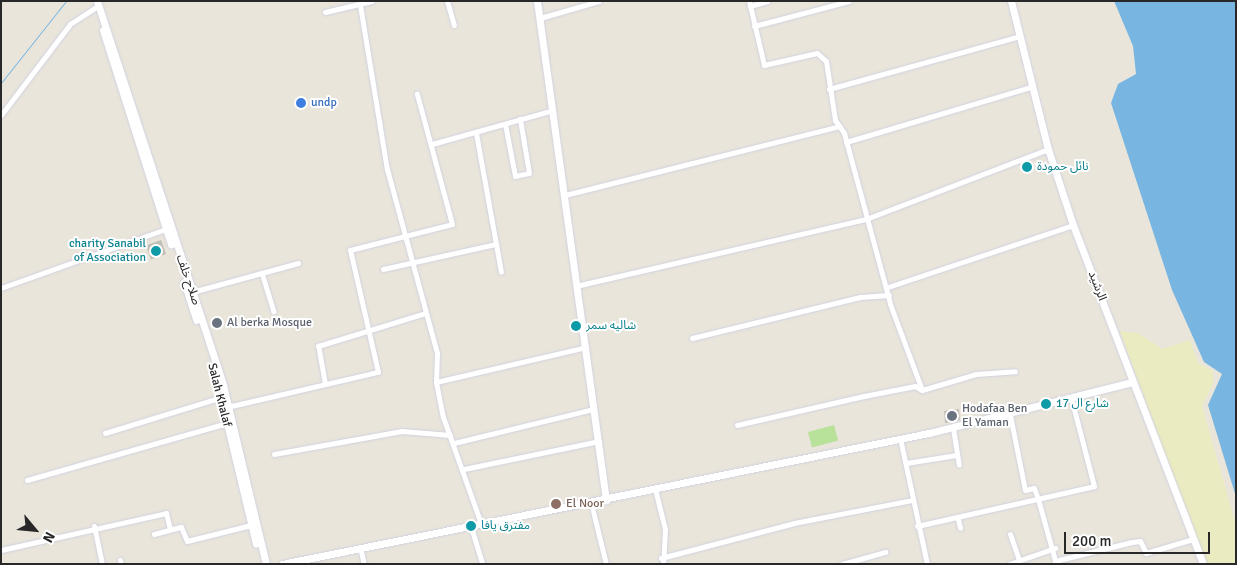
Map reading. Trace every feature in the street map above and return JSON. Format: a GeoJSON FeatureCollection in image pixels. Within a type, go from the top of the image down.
{"type":"FeatureCollection","features":[{"type":"Feature","properties":{"kind":"main road"},"geometry":{"type":"LineString","coordinates":[[537,1],[550,111],[580,285],[606,500]]}},
{"type":"Feature","properties":{"kind":"main road","name":"الرشيد"},"geometry":{"type":"LineString","coordinates":[[1011,1],[1048,149],[1073,225],[1203,564]]}},
{"type":"Feature","properties":{"kind":"main road"},"geometry":{"type":"LineString","coordinates":[[97,3],[166,229]]}},
{"type":"Feature","properties":{"kind":"main road","name":"صلاح خلف"},"geometry":{"type":"LineString","coordinates":[[97,3],[192,292],[227,408],[266,564]]}},
{"type":"Feature","properties":{"kind":"main road","name":"Salah Khalaf"},"geometry":{"type":"LineString","coordinates":[[166,229],[222,397],[226,423],[261,564]]}},
{"type":"Feature","properties":{"kind":"main road"},"geometry":{"type":"LineString","coordinates":[[282,564],[360,547],[606,500],[953,428],[1010,415],[1132,382]]}},
{"type":"Feature","properties":{"kind":"street"},"geometry":{"type":"LineString","coordinates":[[325,12],[372,1]]}},
{"type":"Feature","properties":{"kind":"street"},"geometry":{"type":"LineString","coordinates":[[447,1],[454,25]]}},
{"type":"Feature","properties":{"kind":"street"},"geometry":{"type":"LineString","coordinates":[[540,18],[599,1]]}},
{"type":"Feature","properties":{"kind":"street"},"geometry":{"type":"LineString","coordinates":[[766,1],[749,4],[764,64],[821,53],[839,126],[846,142],[866,219],[888,287],[888,295],[922,390]]}},
{"type":"Feature","properties":{"kind":"street"},"geometry":{"type":"LineString","coordinates":[[754,26],[849,1]]}},
{"type":"Feature","properties":{"kind":"street"},"geometry":{"type":"LineString","coordinates":[[1,115],[70,24],[97,3]]}},
{"type":"Feature","properties":{"kind":"street"},"geometry":{"type":"LineString","coordinates":[[360,5],[387,169],[408,236],[425,313],[437,354],[436,382],[451,435],[464,468],[481,524]]}},
{"type":"Feature","properties":{"kind":"street"},"geometry":{"type":"LineString","coordinates":[[830,89],[1020,36]]}},
{"type":"Feature","properties":{"kind":"street"},"geometry":{"type":"LineString","coordinates":[[846,142],[1031,87]]}},
{"type":"Feature","properties":{"kind":"street"},"geometry":{"type":"LineString","coordinates":[[227,408],[378,372],[350,250],[452,224],[417,94]]}},
{"type":"Feature","properties":{"kind":"street"},"geometry":{"type":"LineString","coordinates":[[432,144],[550,111]]}},
{"type":"Feature","properties":{"kind":"street"},"geometry":{"type":"LineString","coordinates":[[506,124],[516,176],[529,174],[520,120]]}},
{"type":"Feature","properties":{"kind":"street"},"geometry":{"type":"LineString","coordinates":[[565,195],[839,126]]}},
{"type":"Feature","properties":{"kind":"street"},"geometry":{"type":"LineString","coordinates":[[476,132],[501,272]]}},
{"type":"Feature","properties":{"kind":"street"},"geometry":{"type":"LineString","coordinates":[[580,285],[866,219],[1048,149]]}},
{"type":"Feature","properties":{"kind":"street"},"geometry":{"type":"LineString","coordinates":[[888,287],[1073,225]]}},
{"type":"Feature","properties":{"kind":"street"},"geometry":{"type":"LineString","coordinates":[[1,288],[166,229]]}},
{"type":"Feature","properties":{"kind":"street"},"geometry":{"type":"LineString","coordinates":[[383,270],[496,244]]}},
{"type":"Feature","properties":{"kind":"street"},"geometry":{"type":"LineString","coordinates":[[192,292],[298,263]]}},
{"type":"Feature","properties":{"kind":"street"},"geometry":{"type":"LineString","coordinates":[[262,274],[274,312]]}},
{"type":"Feature","properties":{"kind":"street"},"geometry":{"type":"LineString","coordinates":[[692,338],[860,297],[888,295]]}},
{"type":"Feature","properties":{"kind":"street"},"geometry":{"type":"LineString","coordinates":[[325,384],[318,346],[425,313]]}},
{"type":"Feature","properties":{"kind":"street"},"geometry":{"type":"LineString","coordinates":[[436,382],[586,347]]}},
{"type":"Feature","properties":{"kind":"street"},"geometry":{"type":"LineString","coordinates":[[737,425],[906,388],[922,390],[976,374],[1015,371]]}},
{"type":"Feature","properties":{"kind":"street"},"geometry":{"type":"LineString","coordinates":[[104,433],[222,397]]}},
{"type":"Feature","properties":{"kind":"street"},"geometry":{"type":"LineString","coordinates":[[916,526],[958,519],[1095,484],[1071,398]]}},
{"type":"Feature","properties":{"kind":"street"},"geometry":{"type":"LineString","coordinates":[[454,443],[594,409]]}},
{"type":"Feature","properties":{"kind":"street"},"geometry":{"type":"LineString","coordinates":[[1010,415],[1025,490],[1034,488],[1055,548],[1056,562],[1132,542],[1140,541],[1146,553],[1193,539]]}},
{"type":"Feature","properties":{"kind":"street"},"geometry":{"type":"LineString","coordinates":[[27,480],[226,423]]}},
{"type":"Feature","properties":{"kind":"street"},"geometry":{"type":"LineString","coordinates":[[953,428],[959,465]]}},
{"type":"Feature","properties":{"kind":"street"},"geometry":{"type":"LineString","coordinates":[[274,454],[402,431],[451,435]]}},
{"type":"Feature","properties":{"kind":"street"},"geometry":{"type":"LineString","coordinates":[[900,438],[916,526],[927,564]]}},
{"type":"Feature","properties":{"kind":"street"},"geometry":{"type":"LineString","coordinates":[[464,468],[599,441]]}},
{"type":"Feature","properties":{"kind":"street"},"geometry":{"type":"LineString","coordinates":[[906,463],[956,455]]}},
{"type":"Feature","properties":{"kind":"street"},"geometry":{"type":"LineString","coordinates":[[656,493],[665,529],[662,561],[794,523],[912,500]]}},
{"type":"Feature","properties":{"kind":"street"},"geometry":{"type":"LineString","coordinates":[[591,503],[606,564]]}},
{"type":"Feature","properties":{"kind":"street"},"geometry":{"type":"LineString","coordinates":[[1,550],[94,526],[166,513],[170,529]]}},
{"type":"Feature","properties":{"kind":"street"},"geometry":{"type":"LineString","coordinates":[[958,519],[960,528]]}},
{"type":"Feature","properties":{"kind":"street"},"geometry":{"type":"LineString","coordinates":[[154,534],[181,527],[187,541],[251,525]]}},
{"type":"Feature","properties":{"kind":"street"},"geometry":{"type":"LineString","coordinates":[[94,526],[102,564]]}},
{"type":"Feature","properties":{"kind":"street"},"geometry":{"type":"LineString","coordinates":[[471,527],[482,564]]}},
{"type":"Feature","properties":{"kind":"street"},"geometry":{"type":"LineString","coordinates":[[1010,534],[1019,560]]}},
{"type":"Feature","properties":{"kind":"street"},"geometry":{"type":"LineString","coordinates":[[360,547],[364,564]]}},
{"type":"Feature","properties":{"kind":"street"},"geometry":{"type":"LineString","coordinates":[[1009,564],[1055,548]]}},
{"type":"Feature","properties":{"kind":"street"},"geometry":{"type":"LineString","coordinates":[[842,564],[885,552]]}},
{"type":"Feature","properties":{"kind":"sand"},"geometry":{"type":"Polygon","coordinates":[[[1120,331],[1138,333],[1162,349],[1190,340],[1198,363],[1213,371],[1213,384],[1202,406],[1236,525],[1236,564],[1205,564],[1120,331]]]}},
{"type":"Feature","properties":{"kind":"green space"},"geometry":{"type":"Polygon","coordinates":[[[834,425],[838,440],[812,447],[808,432],[834,425]]]}},
{"type":"Feature","properties":{"kind":"water"},"geometry":{"type":"Polygon","coordinates":[[[1114,1],[1236,1],[1236,497],[1208,405],[1222,374],[1204,362],[1172,290],[1111,103],[1118,84],[1136,74],[1133,46],[1114,1]]]}},
{"type":"Feature","properties":{"kind":"building","name":"charity Sanabil of Association"},"geometry":{"type":"Polygon","coordinates":[[[161,240],[166,254],[151,260],[146,245],[161,240]]]}},
{"type":"Feature","properties":{"kind":"building","name":"Hodafaa Ben El Yaman"},"geometry":{"type":"Polygon","coordinates":[[[959,409],[960,420],[945,423],[944,411],[959,409]]]}},
{"type":"Feature","properties":{"kind":"waterway"},"geometry":{"type":"LineString","coordinates":[[1,83],[66,1]]}},
{"type":"Feature","properties":{"kind":"place","name":"undp"},"geometry":{"type":"Point","coordinates":[301,103]}},
{"type":"Feature","properties":{"kind":"place","name":"نائل حمودة"},"geometry":{"type":"Point","coordinates":[1027,167]}},
{"type":"Feature","properties":{"kind":"place","name":"charity Sanabil of Association"},"geometry":{"type":"Point","coordinates":[156,251]}},
{"type":"Feature","properties":{"kind":"place","name":"Al berka Mosque"},"geometry":{"type":"Point","coordinates":[217,323]}},
{"type":"Feature","properties":{"kind":"place","name":"شاليه سمر"},"geometry":{"type":"Point","coordinates":[576,326]}},
{"type":"Feature","properties":{"kind":"place","name":"شارع ال 17"},"geometry":{"type":"Point","coordinates":[1046,404]}},
{"type":"Feature","properties":{"kind":"place","name":"Hodafaa Ben El Yaman"},"geometry":{"type":"Point","coordinates":[952,416]}},
{"type":"Feature","properties":{"kind":"place","name":"El Noor"},"geometry":{"type":"Point","coordinates":[556,504]}},
{"type":"Feature","properties":{"kind":"place","name":"مفترق يافا"},"geometry":{"type":"Point","coordinates":[471,526]}}]}
